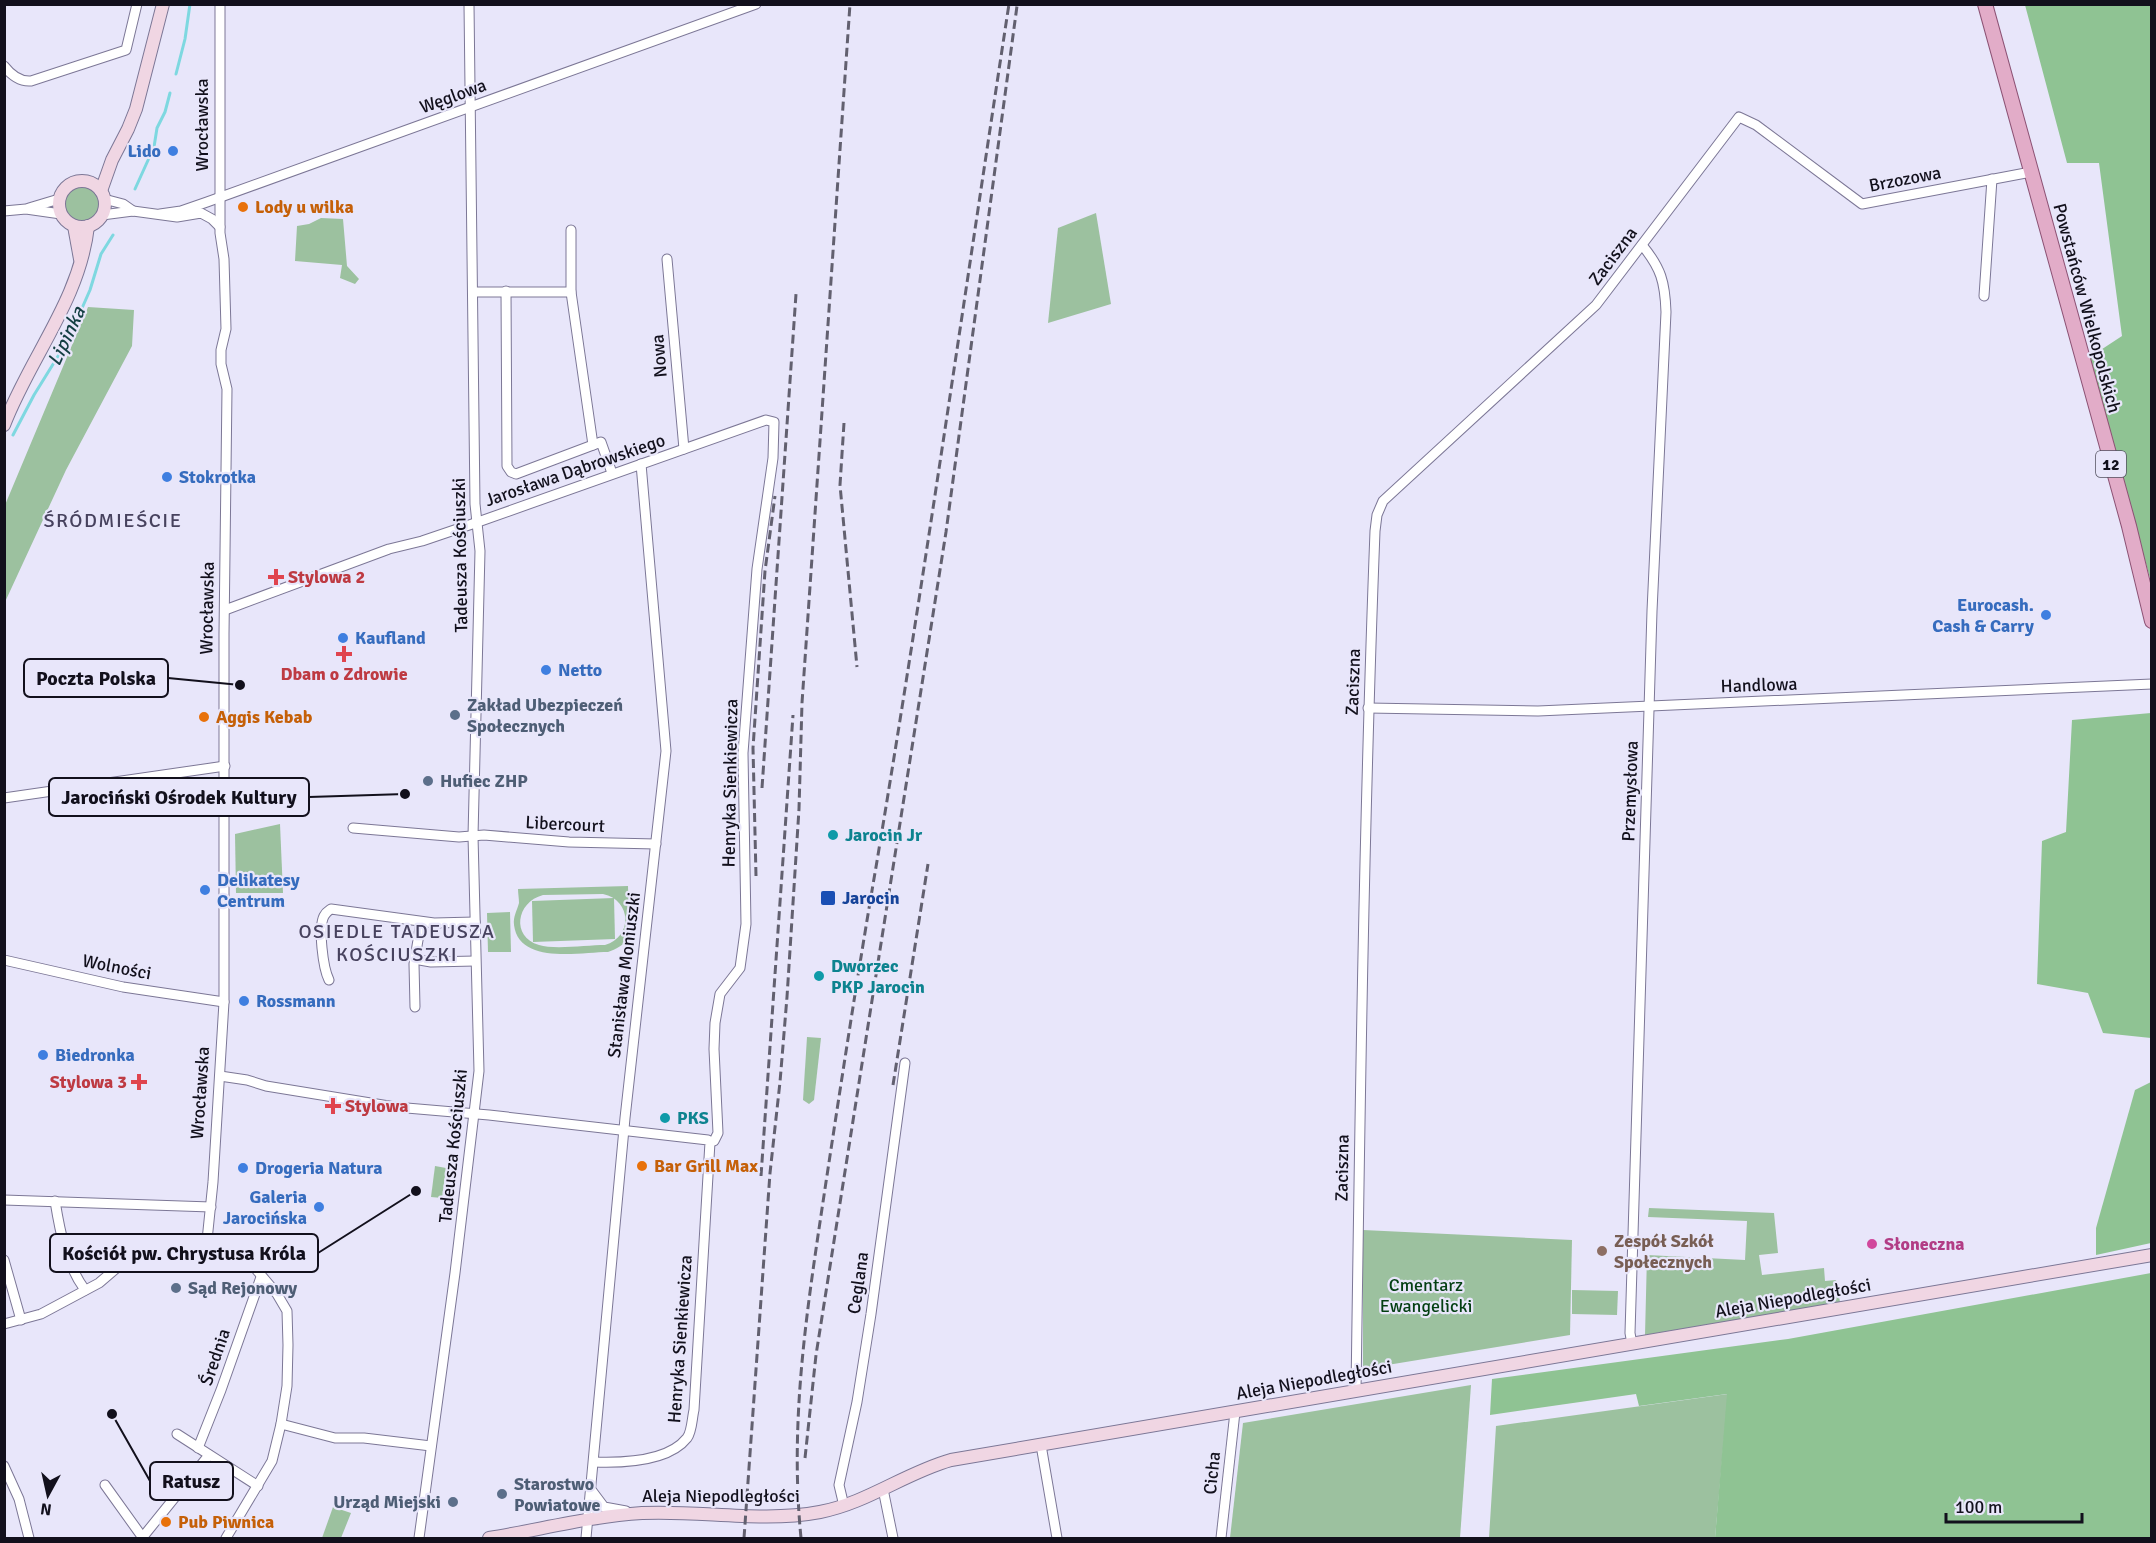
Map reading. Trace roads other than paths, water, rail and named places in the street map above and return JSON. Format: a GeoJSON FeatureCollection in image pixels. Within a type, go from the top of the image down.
{"type":"FeatureCollection","features":[{"type":"Feature","properties":{"kind":"main road"},"geometry":{"type":"LineString","coordinates":[[74,226],[94,224],[102,215],[103,195],[112,160],[136,110],[163,4]]}},
{"type":"Feature","properties":{"kind":"main road","name":"Powstańców Wielkopolskich"},"geometry":{"type":"LineString","coordinates":[[1984,4],[2129,526],[2151,621]]}},
{"type":"Feature","properties":{"kind":"main road"},"geometry":{"type":"LineString","coordinates":[[89,182],[112,160]]}},
{"type":"Feature","properties":{"kind":"main road"},"geometry":{"type":"LineString","coordinates":[[81,263],[74,226],[61,214],[59,199],[65,188],[78,181],[89,182],[103,195]]}},
{"type":"Feature","properties":{"kind":"main road"},"geometry":{"type":"LineString","coordinates":[[4,425],[28,372],[71,291],[81,263],[88,226]]}},
{"type":"Feature","properties":{"kind":"main road","name":"Aleja Niepodległości"},"geometry":{"type":"LineString","coordinates":[[489,1539],[643,1513],[768,1517],[816,1513],[844,1506],[940,1463],[2151,1255]]}},
{"type":"Feature","properties":{"kind":"street"},"geometry":{"type":"LineString","coordinates":[[4,66],[17,78],[31,81],[126,50],[137,4]]}},
{"type":"Feature","properties":{"kind":"street","name":"Wrocławska"},"geometry":{"type":"LineString","coordinates":[[206,1250],[224,1002],[227,389],[221,364],[221,350],[226,329],[224,259],[220,227],[220,4]]}},
{"type":"Feature","properties":{"kind":"street","name":"Tadeusza Kościuszki"},"geometry":{"type":"LineString","coordinates":[[419,1539],[479,1071],[473,836],[480,573],[475,504],[469,4]]}},
{"type":"Feature","properties":{"kind":"street","name":"Węglowa"},"geometry":{"type":"LineString","coordinates":[[160,214],[181,211],[221,197],[756,4]]}},
{"type":"Feature","properties":{"kind":"street","name":"Brzozowa"},"geometry":{"type":"LineString","coordinates":[[1739,117],[1755,124],[1862,204],[2031,172]]}},
{"type":"Feature","properties":{"kind":"street","name":"Zaciszna"},"geometry":{"type":"LineString","coordinates":[[1356,1391],[1361,976],[1368,708],[1377,515],[1383,501],[1596,305],[1739,117]]}},
{"type":"Feature","properties":{"kind":"street"},"geometry":{"type":"LineString","coordinates":[[1984,296],[1992,179]]}},
{"type":"Feature","properties":{"kind":"street","name":"Węglowa"},"geometry":{"type":"LineString","coordinates":[[103,195],[133,211]]}},
{"type":"Feature","properties":{"kind":"street"},"geometry":{"type":"LineString","coordinates":[[4,211],[26,209],[59,199]]}},
{"type":"Feature","properties":{"kind":"street"},"geometry":{"type":"LineString","coordinates":[[26,209],[61,214]]}},
{"type":"Feature","properties":{"kind":"street","name":"Węglowa"},"geometry":{"type":"LineString","coordinates":[[102,215],[133,211],[177,217],[201,213],[220,227]]}},
{"type":"Feature","properties":{"kind":"street"},"geometry":{"type":"LineString","coordinates":[[571,230],[571,292],[593,445]]}},
{"type":"Feature","properties":{"kind":"street","name":"Przemysłowa"},"geometry":{"type":"LineString","coordinates":[[1632,1344],[1630,1333],[1649,706],[1666,312],[1662,276],[1656,262],[1642,245]]}},
{"type":"Feature","properties":{"kind":"street","name":"Nowa"},"geometry":{"type":"LineString","coordinates":[[667,259],[684,449]]}},
{"type":"Feature","properties":{"kind":"street"},"geometry":{"type":"LineString","coordinates":[[506,291],[507,466],[511,472],[516,474],[601,442],[612,474]]}},
{"type":"Feature","properties":{"kind":"street"},"geometry":{"type":"LineString","coordinates":[[473,292],[571,292]]}},
{"type":"Feature","properties":{"kind":"street","name":"Jarosława Dąbrowskiego"},"geometry":{"type":"LineString","coordinates":[[225,610],[398,547],[478,522],[766,420]]}},
{"type":"Feature","properties":{"kind":"street","name":"Henryka Sienkiewicza"},"geometry":{"type":"LineString","coordinates":[[594,1462],[619,1463],[643,1460],[676,1448],[689,1437],[694,1410],[710,1142],[714,1141],[718,1133],[714,1049],[718,1003],[720,993],[740,968],[746,924],[743,753],[757,569],[773,458],[774,422],[766,420]]}},
{"type":"Feature","properties":{"kind":"street","name":"Stanisława Moniuszki"},"geometry":{"type":"LineString","coordinates":[[586,1539],[624,1130],[664,770],[665,740],[641,464]]}},
{"type":"Feature","properties":{"kind":"street","name":"Handlowa"},"geometry":{"type":"LineString","coordinates":[[1368,708],[1538,711],[2151,684]]}},
{"type":"Feature","properties":{"kind":"street"},"geometry":{"type":"LineString","coordinates":[[4,798],[225,766]]}},
{"type":"Feature","properties":{"kind":"street","name":"Libercourt"},"geometry":{"type":"LineString","coordinates":[[353,828],[459,837],[484,835],[569,842],[656,844]]}},
{"type":"Feature","properties":{"kind":"street"},"geometry":{"type":"LineString","coordinates":[[328,980],[325,973],[321,930],[324,916],[328,911],[339,908],[421,922],[475,922]]}},
{"type":"Feature","properties":{"kind":"street"},"geometry":{"type":"LineString","coordinates":[[415,1007],[414,959],[421,922]]}},
{"type":"Feature","properties":{"kind":"street"},"geometry":{"type":"LineString","coordinates":[[414,959],[430,962],[475,961]]}},
{"type":"Feature","properties":{"kind":"street","name":"Wolności"},"geometry":{"type":"LineString","coordinates":[[4,960],[123,987],[224,1002]]}},
{"type":"Feature","properties":{"kind":"street","name":"Ceglana"},"geometry":{"type":"LineString","coordinates":[[844,1506],[839,1485],[857,1402],[871,1314],[905,1063]]}},
{"type":"Feature","properties":{"kind":"street"},"geometry":{"type":"LineString","coordinates":[[220,1076],[247,1080],[266,1086],[395,1107],[475,1113],[705,1138],[710,1142]]}},
{"type":"Feature","properties":{"kind":"street"},"geometry":{"type":"LineString","coordinates":[[4,1200],[210,1207]]}},
{"type":"Feature","properties":{"kind":"street"},"geometry":{"type":"LineString","coordinates":[[55,1201],[60,1231],[68,1257],[77,1279],[85,1290]]}},
{"type":"Feature","properties":{"kind":"street"},"geometry":{"type":"LineString","coordinates":[[4,1324],[41,1314],[99,1283],[133,1254],[148,1247],[206,1250],[242,1258],[250,1264],[277,1294],[287,1311],[287,1376],[281,1424],[272,1461],[226,1539]]}},
{"type":"Feature","properties":{"kind":"street"},"geometry":{"type":"LineString","coordinates":[[4,1260],[21,1320]]}},
{"type":"Feature","properties":{"kind":"street","name":"Średnia"},"geometry":{"type":"LineString","coordinates":[[198,1448],[261,1277]]}},
{"type":"Feature","properties":{"kind":"street","name":"Cicha"},"geometry":{"type":"LineString","coordinates":[[1221,1539],[1235,1412]]}},
{"type":"Feature","properties":{"kind":"street"},"geometry":{"type":"LineString","coordinates":[[281,1424],[335,1438],[364,1438],[431,1446]]}},
{"type":"Feature","properties":{"kind":"street"},"geometry":{"type":"LineString","coordinates":[[177,1434],[258,1486]]}},
{"type":"Feature","properties":{"kind":"street"},"geometry":{"type":"LineString","coordinates":[[1041,1445],[1057,1539]]}},
{"type":"Feature","properties":{"kind":"street"},"geometry":{"type":"LineString","coordinates":[[105,1485],[142,1538],[209,1455]]}},
{"type":"Feature","properties":{"kind":"street"},"geometry":{"type":"LineString","coordinates":[[4,1466],[19,1498],[29,1539]]}},
{"type":"Feature","properties":{"kind":"street"},"geometry":{"type":"LineString","coordinates":[[883,1489],[893,1539]]}},
{"type":"Feature","properties":{"kind":"street"},"geometry":{"type":"LineString","coordinates":[[592,1491],[600,1503],[608,1509],[643,1513]]}},
{"type":"Feature","properties":{"kind":"waterway","name":"Lipinka"},"geometry":{"type":"LineString","coordinates":[[176,74],[185,39],[190,4]]}},
{"type":"Feature","properties":{"kind":"waterway","name":"Lipinka"},"geometry":{"type":"LineString","coordinates":[[135,189],[154,147],[157,128],[165,112],[170,93]]}},
{"type":"Feature","properties":{"kind":"waterway","name":"Lipinka"},"geometry":{"type":"LineString","coordinates":[[13,435],[34,395],[68,340],[90,290],[101,254],[113,235]]}},
{"type":"Feature","properties":{"kind":"railway"},"geometry":{"type":"LineString","coordinates":[[744,1538],[770,1173],[787,997],[799,809],[802,703],[850,4]]}},
{"type":"Feature","properties":{"kind":"railway"},"geometry":{"type":"LineString","coordinates":[[801,1538],[797,1448],[807,1316],[850,1024],[928,544],[1009,4]]}},
{"type":"Feature","properties":{"kind":"railway"},"geometry":{"type":"LineString","coordinates":[[805,1458],[816,1355],[946,532],[1017,6]]}},
{"type":"Feature","properties":{"kind":"railway"},"geometry":{"type":"LineString","coordinates":[[762,788],[796,294]]}},
{"type":"Feature","properties":{"kind":"railway"},"geometry":{"type":"LineString","coordinates":[[844,423],[840,485],[857,667]]}},
{"type":"Feature","properties":{"kind":"railway"},"geometry":{"type":"LineString","coordinates":[[756,876],[753,748],[765,571],[775,496]]}},
{"type":"Feature","properties":{"kind":"railway"},"geometry":{"type":"LineString","coordinates":[[761,1176],[793,715]]}},
{"type":"Feature","properties":{"kind":"railway"},"geometry":{"type":"LineString","coordinates":[[893,1085],[928,864]]}},
{"type":"Feature","properties":{"kind":"place","name":"Lido"},"geometry":{"type":"Point","coordinates":[173,151]}},
{"type":"Feature","properties":{"kind":"place","name":"Lody u wilka"},"geometry":{"type":"Point","coordinates":[243,207]}},
{"type":"Feature","properties":{"kind":"place","name":"Stokrotka"},"geometry":{"type":"Point","coordinates":[167,477]}},
{"type":"Feature","properties":{"kind":"place","name":"Stylowa 2"},"geometry":{"type":"Point","coordinates":[276,577]}},
{"type":"Feature","properties":{"kind":"place","name":"Eurocash. Cash & Carry"},"geometry":{"type":"Point","coordinates":[2046,615]}},
{"type":"Feature","properties":{"kind":"place","name":"Kaufland"},"geometry":{"type":"Point","coordinates":[343,638]}},
{"type":"Feature","properties":{"kind":"place","name":"Dbam o Zdrowie"},"geometry":{"type":"Point","coordinates":[344,654]}},
{"type":"Feature","properties":{"kind":"place","name":"Netto"},"geometry":{"type":"Point","coordinates":[546,670]}},
{"type":"Feature","properties":{"kind":"place","name":"Poczta Polska"},"geometry":{"type":"Point","coordinates":[240,685]}},
{"type":"Feature","properties":{"kind":"place","name":"Zakład Ubezpieczeń Społecznych"},"geometry":{"type":"Point","coordinates":[455,715]}},
{"type":"Feature","properties":{"kind":"place","name":"Aggis Kebab"},"geometry":{"type":"Point","coordinates":[204,717]}},
{"type":"Feature","properties":{"kind":"place","name":"Hufiec ZHP"},"geometry":{"type":"Point","coordinates":[428,781]}},
{"type":"Feature","properties":{"kind":"place","name":"Jarociński Ośrodek Kultury"},"geometry":{"type":"Point","coordinates":[405,794]}},
{"type":"Feature","properties":{"kind":"place","name":"Jarocin Jr"},"geometry":{"type":"Point","coordinates":[833,835]}},
{"type":"Feature","properties":{"kind":"place","name":"Delikatesy Centrum"},"geometry":{"type":"Point","coordinates":[205,890]}},
{"type":"Feature","properties":{"kind":"place","name":"Jarocin"},"geometry":{"type":"Point","coordinates":[828,898]}},
{"type":"Feature","properties":{"kind":"place","name":"Dworzec PKP Jarocin"},"geometry":{"type":"Point","coordinates":[819,976]}},
{"type":"Feature","properties":{"kind":"place","name":"Rossmann"},"geometry":{"type":"Point","coordinates":[244,1001]}},
{"type":"Feature","properties":{"kind":"place","name":"Biedronka"},"geometry":{"type":"Point","coordinates":[43,1055]}},
{"type":"Feature","properties":{"kind":"place","name":"Stylowa 3"},"geometry":{"type":"Point","coordinates":[139,1082]}},
{"type":"Feature","properties":{"kind":"place","name":"Stylowa"},"geometry":{"type":"Point","coordinates":[333,1106]}},
{"type":"Feature","properties":{"kind":"place","name":"PKS"},"geometry":{"type":"Point","coordinates":[665,1118]}},
{"type":"Feature","properties":{"kind":"place","name":"Bar Grill Max"},"geometry":{"type":"Point","coordinates":[642,1166]}},
{"type":"Feature","properties":{"kind":"place","name":"Drogeria Natura"},"geometry":{"type":"Point","coordinates":[243,1168]}},
{"type":"Feature","properties":{"kind":"place","name":"Kościół pw. Chrystusa Króla"},"geometry":{"type":"Point","coordinates":[416,1191]}},
{"type":"Feature","properties":{"kind":"place","name":"Galeria Jarocińska"},"geometry":{"type":"Point","coordinates":[319,1207]}},
{"type":"Feature","properties":{"kind":"place","name":"Słoneczna"},"geometry":{"type":"Point","coordinates":[1872,1244]}},
{"type":"Feature","properties":{"kind":"place","name":"Zespół Szkół Społecznych"},"geometry":{"type":"Point","coordinates":[1602,1251]}},
{"type":"Feature","properties":{"kind":"place","name":"Sąd Rejonowy"},"geometry":{"type":"Point","coordinates":[176,1288]}},
{"type":"Feature","properties":{"kind":"place","name":"Ratusz"},"geometry":{"type":"Point","coordinates":[112,1414]}},
{"type":"Feature","properties":{"kind":"place","name":"Starostwo Powiatowe"},"geometry":{"type":"Point","coordinates":[502,1494]}},
{"type":"Feature","properties":{"kind":"place","name":"Urząd Miejski"},"geometry":{"type":"Point","coordinates":[453,1502]}},
{"type":"Feature","properties":{"kind":"place","name":"Pub Piwnica"},"geometry":{"type":"Point","coordinates":[166,1522]}},
{"type":"Feature","properties":{"kind":"district","name":"ŚRÓDMIEŚCIE"},"geometry":{"type":"Point","coordinates":[113,520]}},
{"type":"Feature","properties":{"kind":"district","name":"OSIEDLE TADEUSZA KOŚCIUSZKI"},"geometry":{"type":"Point","coordinates":[397,942]}},
{"type":"Feature","properties":{"kind":"park label","name":"Cmentarz Ewangelicki"},"geometry":{"type":"Point","coordinates":[1426,1295]}}]}
